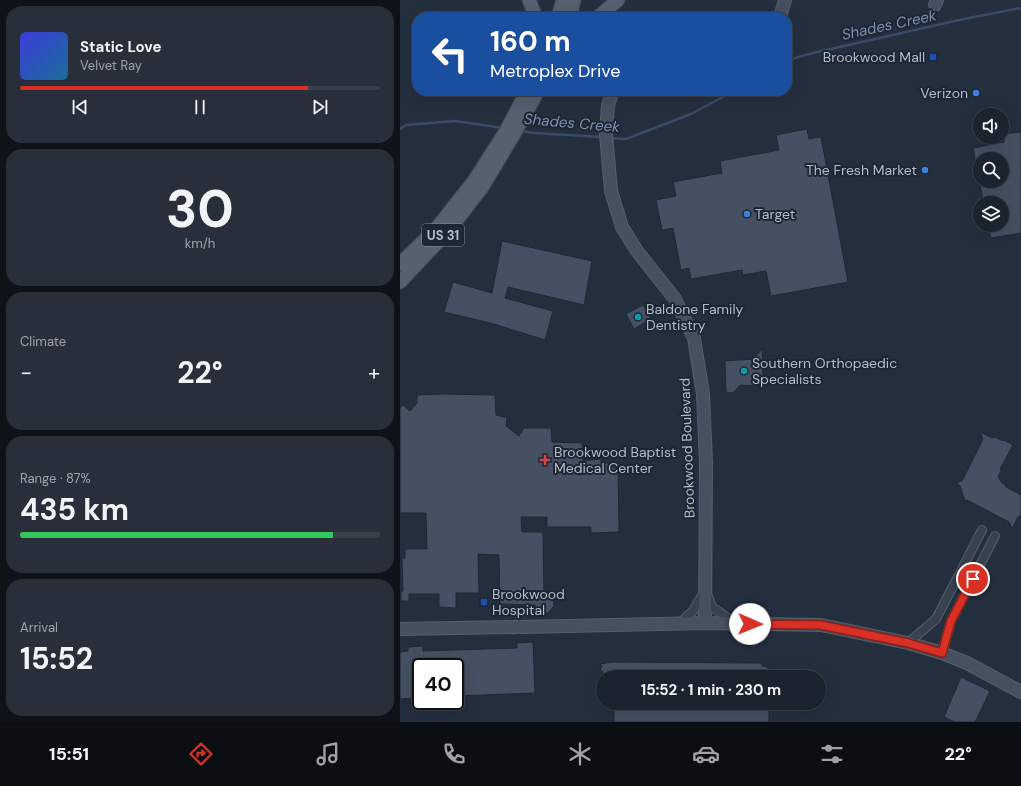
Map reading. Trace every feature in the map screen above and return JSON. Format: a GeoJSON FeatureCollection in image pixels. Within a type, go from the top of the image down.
{"type":"FeatureCollection","features":[{"type":"Feature","properties":{"kind":"main road"},"geometry":{"type":"LineString","coordinates":[[529,0],[534,12]]}},
{"type":"Feature","properties":{"kind":"main road"},"geometry":{"type":"LineString","coordinates":[[559,12],[562,0]]}},
{"type":"Feature","properties":{"kind":"main road"},"geometry":{"type":"LineString","coordinates":[[571,12],[574,0]]}},
{"type":"Feature","properties":{"kind":"main road"},"geometry":{"type":"LineString","coordinates":[[604,12],[618,0]]}},
{"type":"Feature","properties":{"kind":"main road","name":"US 31"},"geometry":{"type":"LineString","coordinates":[[400,264],[436,229],[478,184],[524,96]]}},
{"type":"Feature","properties":{"kind":"main road","name":"US 31"},"geometry":{"type":"LineString","coordinates":[[400,282],[450,229],[478,184],[514,134],[535,96]]}},
{"type":"Feature","properties":{"kind":"main road"},"geometry":{"type":"LineString","coordinates":[[400,251],[436,229]]}},
{"type":"Feature","properties":{"kind":"street"},"geometry":{"type":"LineString","coordinates":[[781,12],[785,0]]}},
{"type":"Feature","properties":{"kind":"street","name":"Brookwood Boulevard"},"geometry":{"type":"LineString","coordinates":[[611,96],[608,105],[606,137],[611,192],[622,227],[637,251],[675,298],[694,338],[703,394],[706,463],[705,623]]}},
{"type":"Feature","properties":{"kind":"street"},"geometry":{"type":"LineString","coordinates":[[908,643],[936,619],[982,530]]}},
{"type":"Feature","properties":{"kind":"street"},"geometry":{"type":"LineString","coordinates":[[942,653],[951,621],[995,536]]}},
{"type":"Feature","properties":{"kind":"street","name":"Brookwood Boulevard"},"geometry":{"type":"LineString","coordinates":[[680,624],[694,611],[705,589]]}},
{"type":"Feature","properties":{"kind":"street","name":"Brookwood Boulevard"},"geometry":{"type":"LineString","coordinates":[[705,589],[712,607],[736,624]]}},
{"type":"Feature","properties":{"kind":"street"},"geometry":{"type":"LineString","coordinates":[[400,629],[705,623],[821,625],[908,643],[942,653],[967,664],[1021,692]]}},
{"type":"Feature","properties":{"kind":"building","name":"Target"},"geometry":{"type":"Polygon","coordinates":[[[807,129],[809,139],[821,137],[848,282],[771,296],[766,271],[743,275],[742,270],[691,279],[689,268],[681,270],[673,228],[662,230],[656,200],[676,196],[673,182],[722,173],[720,161],[779,150],[776,135],[807,129]]]}},
{"type":"Feature","properties":{"kind":"building"},"geometry":{"type":"Polygon","coordinates":[[[1021,132],[1021,233],[991,238],[990,232],[1009,232],[1009,196],[982,196],[981,188],[1009,188],[1009,152],[974,152],[973,148],[994,144],[1009,144],[1009,134],[1021,132]]]}},
{"type":"Feature","properties":{"kind":"building"},"geometry":{"type":"Polygon","coordinates":[[[502,241],[592,261],[584,305],[508,287],[505,298],[553,311],[545,340],[494,324],[444,312],[453,282],[492,293],[502,241]]]}},
{"type":"Feature","properties":{"kind":"building","name":"Baldone Family Dentistry"},"geometry":{"type":"Polygon","coordinates":[[[643,305],[651,319],[634,329],[626,314],[643,305]]]}},
{"type":"Feature","properties":{"kind":"building","name":"Southern Orthopaedic Specialists"},"geometry":{"type":"Polygon","coordinates":[[[762,349],[763,380],[759,386],[740,385],[733,393],[726,392],[725,361],[754,359],[762,349]]]}},
{"type":"Feature","properties":{"kind":"building"},"geometry":{"type":"Polygon","coordinates":[[[417,395],[495,395],[496,415],[507,418],[506,426],[519,436],[524,428],[551,428],[552,442],[582,443],[583,461],[601,459],[601,463],[610,463],[610,468],[618,467],[619,532],[591,533],[591,527],[547,527],[547,517],[521,517],[522,532],[543,532],[544,597],[553,597],[554,606],[548,613],[536,614],[535,605],[500,604],[499,555],[478,554],[479,593],[456,593],[456,608],[439,607],[439,594],[409,594],[409,601],[401,601],[401,591],[403,591],[402,558],[405,558],[405,549],[427,549],[426,513],[400,513],[400,408],[403,405],[410,411],[417,403],[417,395]]]}},
{"type":"Feature","properties":{"kind":"building"},"geometry":{"type":"Polygon","coordinates":[[[980,432],[992,438],[995,437],[1003,441],[1004,440],[1013,445],[1000,469],[1001,471],[998,476],[1006,487],[1021,495],[1021,514],[1012,529],[1009,522],[967,500],[965,501],[960,486],[956,483],[962,481],[983,439],[980,432]]]}},
{"type":"Feature","properties":{"kind":"building"},"geometry":{"type":"Polygon","coordinates":[[[533,642],[535,693],[464,696],[464,658],[412,658],[412,698],[400,699],[400,652],[408,651],[408,647],[423,646],[423,651],[517,648],[517,643],[533,642]]]}},
{"type":"Feature","properties":{"kind":"building"},"geometry":{"type":"Polygon","coordinates":[[[612,662],[762,663],[762,666],[768,667],[768,670],[601,670],[600,669],[602,667],[600,664],[612,662]]]}},
{"type":"Feature","properties":{"kind":"building"},"geometry":{"type":"Polygon","coordinates":[[[961,677],[990,691],[975,722],[955,722],[944,717],[961,677]]]}},
{"type":"Feature","properties":{"kind":"building"},"geometry":{"type":"Polygon","coordinates":[[[614,710],[769,710],[769,722],[614,722],[614,710]]]}},
{"type":"Feature","properties":{"kind":"waterway","name":"Shades Creek"},"geometry":{"type":"LineString","coordinates":[[792,60],[813,53],[959,20],[1021,8]]}},
{"type":"Feature","properties":{"kind":"waterway","name":"Shades Creek"},"geometry":{"type":"LineString","coordinates":[[609,138],[626,139],[691,114],[725,96]]}},
{"type":"Feature","properties":{"kind":"waterway","name":"Shades Creek"},"geometry":{"type":"LineString","coordinates":[[400,129],[406,125],[455,121],[503,128]]}},
{"type":"Feature","properties":{"kind":"waterway","name":"Shades Creek"},"geometry":{"type":"LineString","coordinates":[[521,131],[602,137]]}},
{"type":"Feature","properties":{"kind":"place","name":"Brookwood Mall"},"geometry":{"type":"Point","coordinates":[933,57]}},
{"type":"Feature","properties":{"kind":"place","name":"Verizon"},"geometry":{"type":"Point","coordinates":[976,93]}},
{"type":"Feature","properties":{"kind":"place","name":"The Fresh Market"},"geometry":{"type":"Point","coordinates":[925,170]}},
{"type":"Feature","properties":{"kind":"place","name":"Target"},"geometry":{"type":"Point","coordinates":[747,214]}},
{"type":"Feature","properties":{"kind":"place","name":"Baldone Family Dentistry"},"geometry":{"type":"Point","coordinates":[638,317]}},
{"type":"Feature","properties":{"kind":"place","name":"Southern Orthopaedic Specialists"},"geometry":{"type":"Point","coordinates":[744,371]}},
{"type":"Feature","properties":{"kind":"place","name":"Brookwood Baptist Medical Center"},"geometry":{"type":"Point","coordinates":[545,460]}},
{"type":"Feature","properties":{"kind":"place","name":"Brookwood Hospital"},"geometry":{"type":"Point","coordinates":[484,602]}},
{"type":"Feature","properties":{"kind":"route"},"geometry":{"type":"LineString","coordinates":[[750,624],[821,625],[908,643],[942,653],[951,621],[973,579]]}}]}
